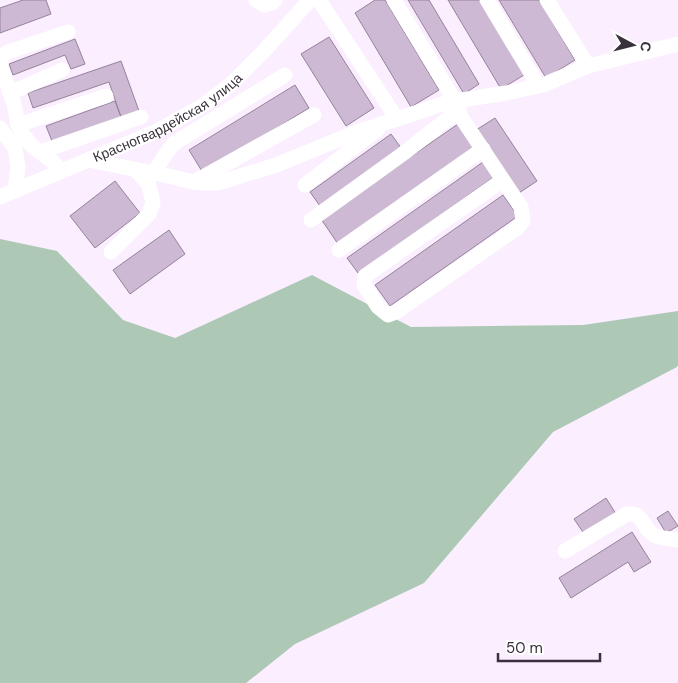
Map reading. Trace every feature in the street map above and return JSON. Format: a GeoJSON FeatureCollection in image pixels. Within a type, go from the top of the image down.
{"type":"FeatureCollection","features":[{"type":"Feature","properties":{"kind":"street"},"geometry":{"type":"LineString","coordinates":[[256,0],[264,6],[275,0]]}},
{"type":"Feature","properties":{"kind":"street"},"geometry":{"type":"LineString","coordinates":[[283,0],[297,14]]}},
{"type":"Feature","properties":{"kind":"street","name":"Красногвардейская улица"},"geometry":{"type":"LineString","coordinates":[[0,197],[155,132],[202,106],[230,85],[310,0]]}},
{"type":"Feature","properties":{"kind":"street"},"geometry":{"type":"LineString","coordinates":[[318,0],[390,122]]}},
{"type":"Feature","properties":{"kind":"street"},"geometry":{"type":"LineString","coordinates":[[394,0],[457,106],[461,117],[483,150],[503,180],[521,207],[523,221],[517,228],[396,312],[388,315],[378,307],[364,284],[365,276],[503,180]]}},
{"type":"Feature","properties":{"kind":"street"},"geometry":{"type":"LineString","coordinates":[[486,0],[538,86]]}},
{"type":"Feature","properties":{"kind":"street"},"geometry":{"type":"LineString","coordinates":[[548,0],[588,66]]}},
{"type":"Feature","properties":{"kind":"street"},"geometry":{"type":"LineString","coordinates":[[61,170],[32,146],[18,125],[14,104],[1,67],[1,57],[8,52],[68,32]]}},
{"type":"Feature","properties":{"kind":"street"},"geometry":{"type":"LineString","coordinates":[[88,160],[212,184],[276,164],[358,132],[390,122],[543,85],[588,66],[678,44]]}},
{"type":"Feature","properties":{"kind":"street"},"geometry":{"type":"LineString","coordinates":[[10,92],[62,70]]}},
{"type":"Feature","properties":{"kind":"street"},"geometry":{"type":"LineString","coordinates":[[154,173],[173,144],[285,75]]}},
{"type":"Feature","properties":{"kind":"street"},"geometry":{"type":"LineString","coordinates":[[18,125],[106,96]]}},
{"type":"Feature","properties":{"kind":"street"},"geometry":{"type":"LineString","coordinates":[[311,220],[404,153],[457,106]]}},
{"type":"Feature","properties":{"kind":"street"},"geometry":{"type":"LineString","coordinates":[[194,182],[314,115]]}},
{"type":"Feature","properties":{"kind":"street"},"geometry":{"type":"LineString","coordinates":[[40,152],[141,117]]}},
{"type":"Feature","properties":{"kind":"street"},"geometry":{"type":"LineString","coordinates":[[306,185],[390,122]]}},
{"type":"Feature","properties":{"kind":"street"},"geometry":{"type":"LineString","coordinates":[[0,128],[15,148],[18,167],[15,190]]}},
{"type":"Feature","properties":{"kind":"street"},"geometry":{"type":"LineString","coordinates":[[339,250],[483,150]]}},
{"type":"Feature","properties":{"kind":"street"},"geometry":{"type":"LineString","coordinates":[[111,252],[149,214],[153,203],[149,185],[136,170]]}},
{"type":"Feature","properties":{"kind":"street"},"geometry":{"type":"LineString","coordinates":[[565,552],[627,514],[634,513],[639,516],[649,532],[655,537],[678,540]]}},
{"type":"Feature","properties":{"kind":"green space"},"geometry":{"type":"Polygon","coordinates":[[[0,239],[57,251],[123,320],[175,338],[312,275],[411,327],[583,325],[678,311],[678,365],[553,432],[424,583],[295,644],[246,683],[0,683],[0,239]]]}},
{"type":"Feature","properties":{"kind":"building"},"geometry":{"type":"Polygon","coordinates":[[[23,0],[46,0],[51,14],[0,33],[0,8],[23,0]]]}},
{"type":"Feature","properties":{"kind":"building"},"geometry":{"type":"Polygon","coordinates":[[[375,0],[385,0],[439,90],[411,107],[355,13],[375,0]]]}},
{"type":"Feature","properties":{"kind":"building"},"geometry":{"type":"Polygon","coordinates":[[[408,0],[429,0],[479,84],[464,94],[408,0]]]}},
{"type":"Feature","properties":{"kind":"building"},"geometry":{"type":"Polygon","coordinates":[[[448,0],[480,0],[524,75],[501,89],[448,0]]]}},
{"type":"Feature","properties":{"kind":"building"},"geometry":{"type":"Polygon","coordinates":[[[499,0],[539,0],[575,60],[546,78],[499,0]]]}},
{"type":"Feature","properties":{"kind":"building"},"geometry":{"type":"Polygon","coordinates":[[[329,37],[374,108],[346,126],[301,54],[329,37]]]}},
{"type":"Feature","properties":{"kind":"building"},"geometry":{"type":"Polygon","coordinates":[[[75,39],[85,64],[71,69],[65,55],[13,75],[9,64],[75,39]]]}},
{"type":"Feature","properties":{"kind":"building"},"geometry":{"type":"Polygon","coordinates":[[[121,61],[139,111],[121,117],[109,82],[33,108],[28,93],[121,61]]]}},
{"type":"Feature","properties":{"kind":"building"},"geometry":{"type":"Polygon","coordinates":[[[295,85],[309,108],[203,173],[189,150],[295,85]]]}},
{"type":"Feature","properties":{"kind":"building"},"geometry":{"type":"Polygon","coordinates":[[[115,101],[121,117],[52,141],[46,126],[115,101]]]}},
{"type":"Feature","properties":{"kind":"building"},"geometry":{"type":"Polygon","coordinates":[[[495,118],[537,181],[519,193],[476,130],[495,118]]]}},
{"type":"Feature","properties":{"kind":"building"},"geometry":{"type":"Polygon","coordinates":[[[458,124],[475,149],[338,244],[321,219],[458,124]]]}},
{"type":"Feature","properties":{"kind":"building"},"geometry":{"type":"Polygon","coordinates":[[[391,134],[402,149],[320,206],[310,192],[391,134]]]}},
{"type":"Feature","properties":{"kind":"building"},"geometry":{"type":"Polygon","coordinates":[[[483,162],[494,177],[358,273],[347,258],[483,162]]]}},
{"type":"Feature","properties":{"kind":"building"},"geometry":{"type":"Polygon","coordinates":[[[115,181],[140,213],[95,248],[70,216],[115,181]]]}},
{"type":"Feature","properties":{"kind":"building"},"geometry":{"type":"Polygon","coordinates":[[[503,195],[518,216],[390,306],[375,285],[503,195]]]}},
{"type":"Feature","properties":{"kind":"building"},"geometry":{"type":"Polygon","coordinates":[[[169,230],[185,254],[130,294],[113,270],[169,230]]]}},
{"type":"Feature","properties":{"kind":"building"},"geometry":{"type":"Polygon","coordinates":[[[606,498],[616,514],[585,535],[574,519],[606,498]]]}},
{"type":"Feature","properties":{"kind":"building"},"geometry":{"type":"Polygon","coordinates":[[[668,511],[678,526],[666,533],[657,518],[668,511]]]}},
{"type":"Feature","properties":{"kind":"building"},"geometry":{"type":"Polygon","coordinates":[[[632,532],[651,562],[634,572],[628,562],[571,598],[559,578],[632,532]]]}}]}
